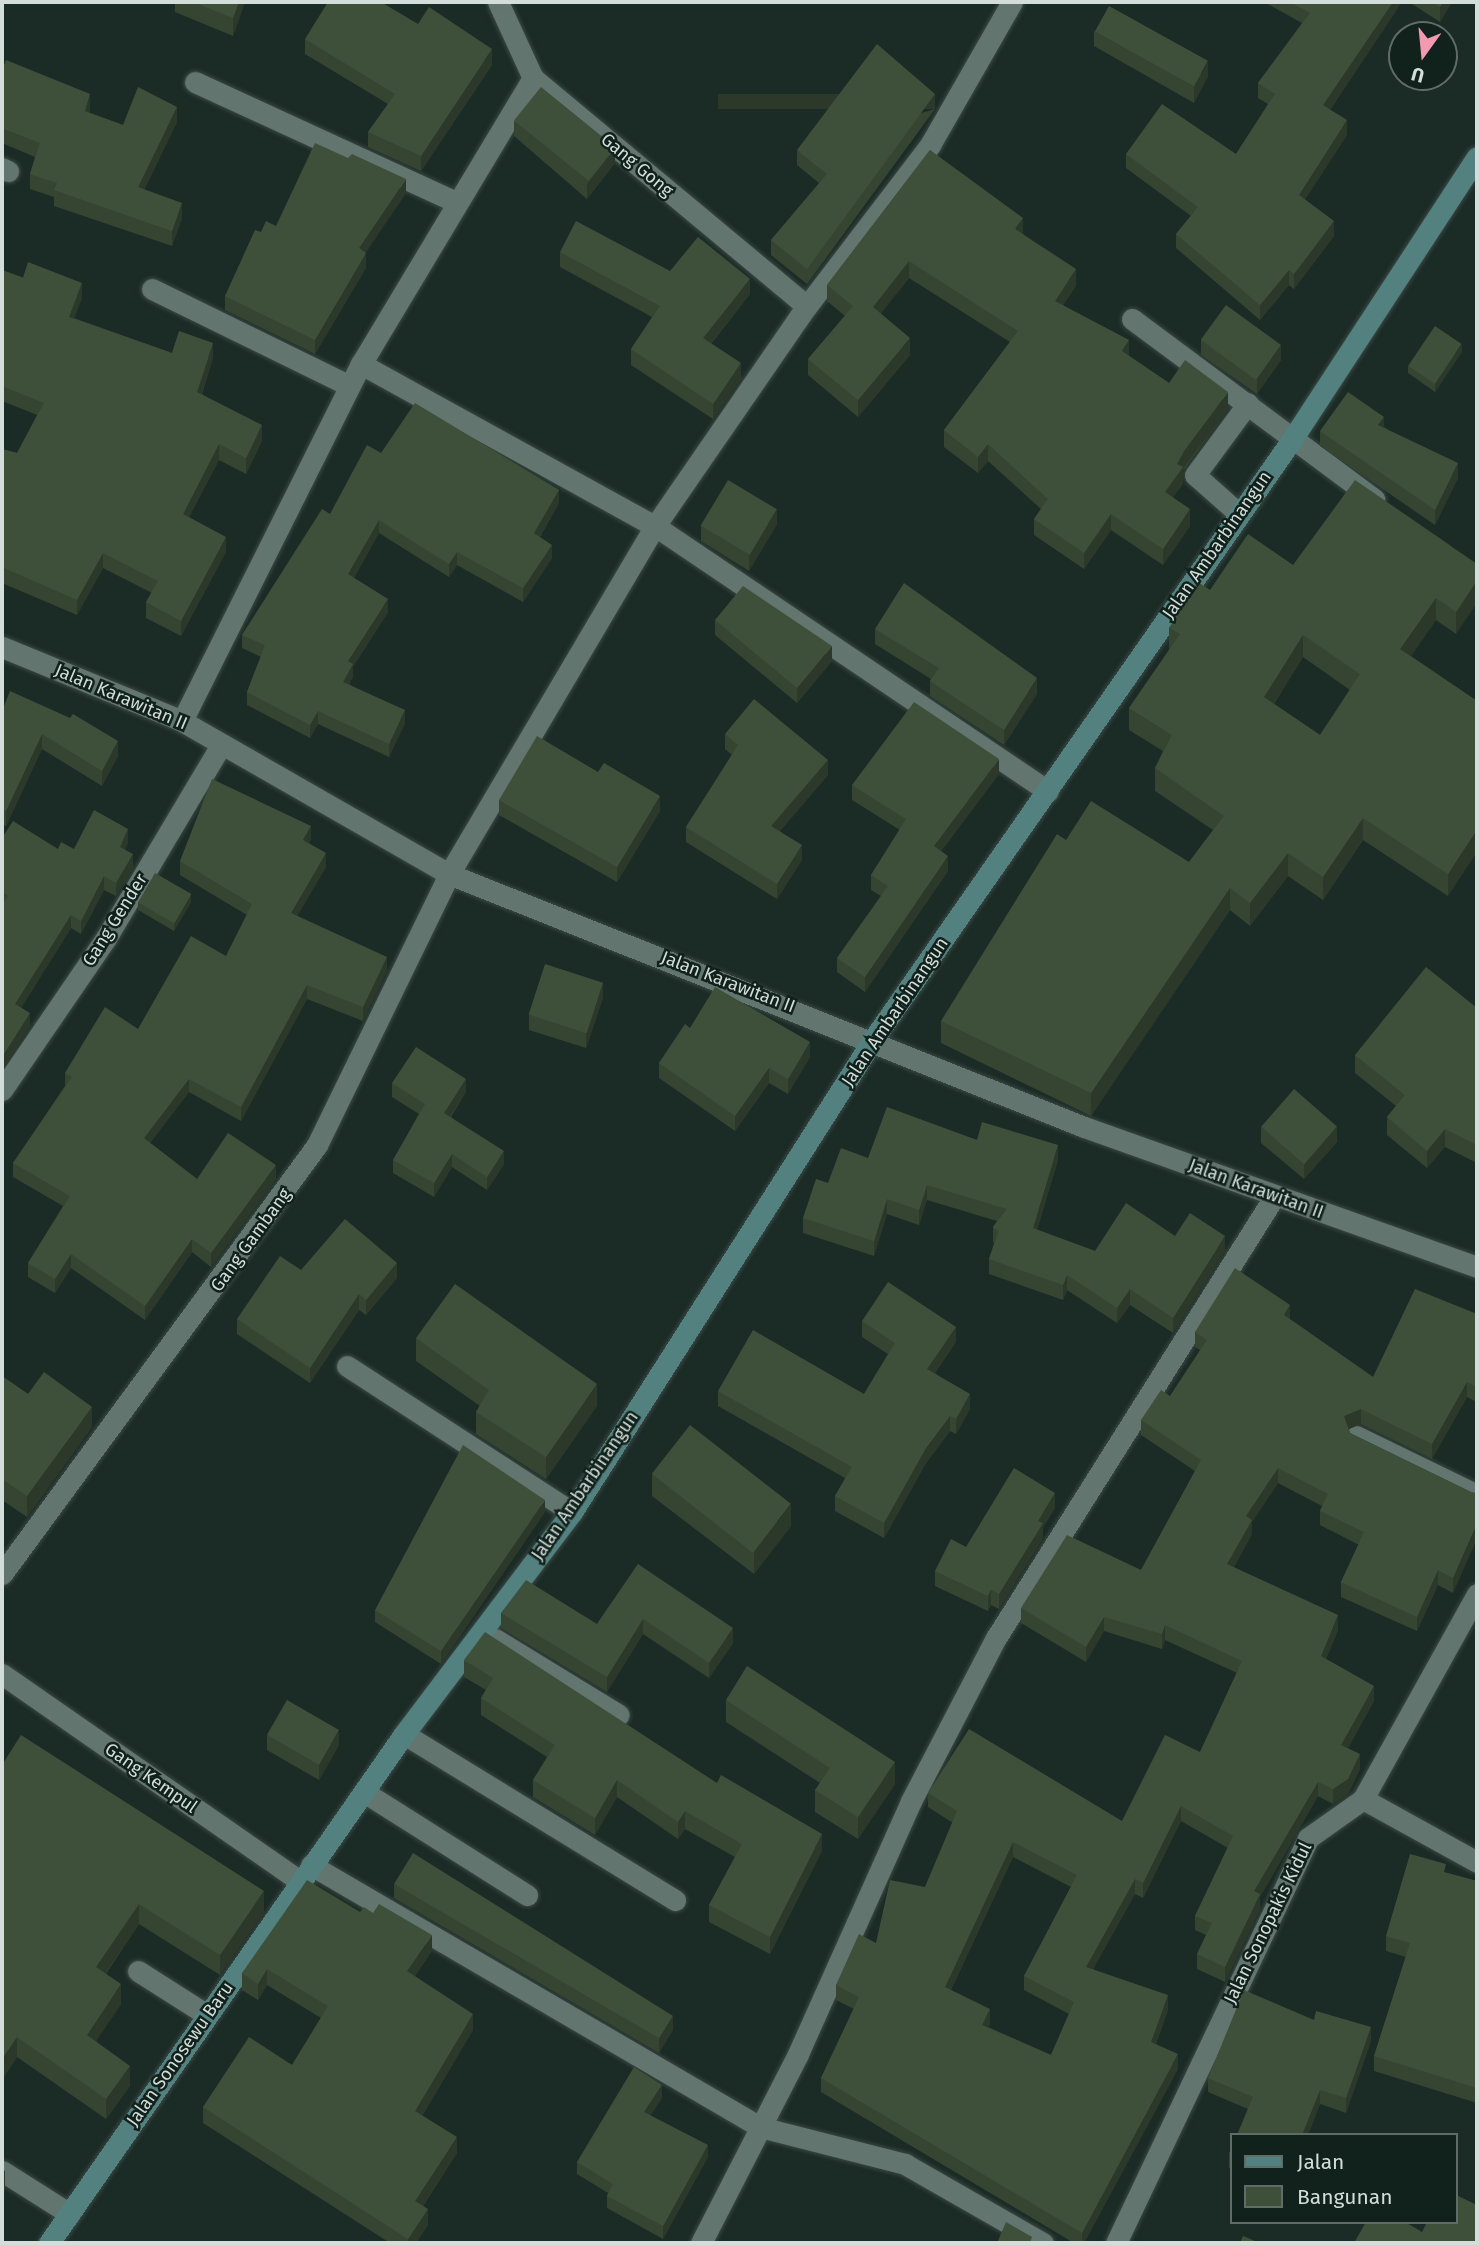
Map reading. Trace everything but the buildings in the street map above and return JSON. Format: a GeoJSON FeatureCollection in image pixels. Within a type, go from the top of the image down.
{"type":"FeatureCollection","features":[{"type":"Feature","properties":{"kind":"main road","name":"Jalan Ambarbinangun"},"geometry":{"type":"LineString","coordinates":[[305,1873],[404,1734],[572,1513],[874,1038],[1290,441],[1477,157]]}},
{"type":"Feature","properties":{"kind":"main road","name":"Jalan Sonosewu Baru"},"geometry":{"type":"LineString","coordinates":[[49,2243],[305,1873]]}},
{"type":"Feature","properties":{"kind":"street","name":"Gang Gong"},"geometry":{"type":"LineString","coordinates":[[498,2],[533,78],[807,306]]}},
{"type":"Feature","properties":{"kind":"street","name":"Gang Gambang"},"geometry":{"type":"LineString","coordinates":[[2,1574],[317,1145],[449,874],[655,526],[807,306],[930,145],[1012,2]]}},
{"type":"Feature","properties":{"kind":"street"},"geometry":{"type":"LineString","coordinates":[[182,721],[361,364],[533,78]]}},
{"type":"Feature","properties":{"kind":"street"},"geometry":{"type":"LineString","coordinates":[[195,82],[456,202]]}},
{"type":"Feature","properties":{"kind":"street"},"geometry":{"type":"LineString","coordinates":[[152,289],[350,386]]}},
{"type":"Feature","properties":{"kind":"street"},"geometry":{"type":"LineString","coordinates":[[1132,319],[1248,403],[1290,441],[1398,515]]}},
{"type":"Feature","properties":{"kind":"street"},"geometry":{"type":"LineString","coordinates":[[361,364],[655,526],[1048,791]]}},
{"type":"Feature","properties":{"kind":"street"},"geometry":{"type":"LineString","coordinates":[[1238,513],[1195,475],[1248,403]]}},
{"type":"Feature","properties":{"kind":"street","name":"Jalan Karawitan II"},"geometry":{"type":"LineString","coordinates":[[2,647],[182,721],[449,874],[874,1038],[1274,1197],[1477,1267]]}},
{"type":"Feature","properties":{"kind":"street","name":"Gang Gender"},"geometry":{"type":"LineString","coordinates":[[2,1090],[106,939],[221,745]]}},
{"type":"Feature","properties":{"kind":"street"},"geometry":{"type":"LineString","coordinates":[[701,2243],[760,2127],[911,1801],[996,1638],[1274,1197]]}},
{"type":"Feature","properties":{"kind":"street"},"geometry":{"type":"LineString","coordinates":[[347,1366],[572,1513]]}},
{"type":"Feature","properties":{"kind":"street"},"geometry":{"type":"LineString","coordinates":[[1356,1436],[1477,1495]]}},
{"type":"Feature","properties":{"kind":"street","name":"Jalan Sonopakis Kidul"},"geometry":{"type":"LineString","coordinates":[[1116,2243],[1308,1838],[1363,1799],[1477,1594]]}},
{"type":"Feature","properties":{"kind":"street"},"geometry":{"type":"LineString","coordinates":[[481,1631],[619,1714]]}},
{"type":"Feature","properties":{"kind":"street","name":"Gang Kempul"},"geometry":{"type":"LineString","coordinates":[[2,1674],[305,1873],[760,2127],[905,2164],[1043,2243]]}},
{"type":"Feature","properties":{"kind":"street"},"geometry":{"type":"LineString","coordinates":[[404,1734],[675,1900]]}},
{"type":"Feature","properties":{"kind":"street"},"geometry":{"type":"LineString","coordinates":[[364,1792],[527,1895]]}},
{"type":"Feature","properties":{"kind":"street"},"geometry":{"type":"LineString","coordinates":[[1363,1799],[1477,1862]]}},
{"type":"Feature","properties":{"kind":"street"},"geometry":{"type":"LineString","coordinates":[[138,1971],[207,2015]]}},
{"type":"Feature","properties":{"kind":"street"},"geometry":{"type":"LineString","coordinates":[[2,2171],[69,2214]]}}]}
